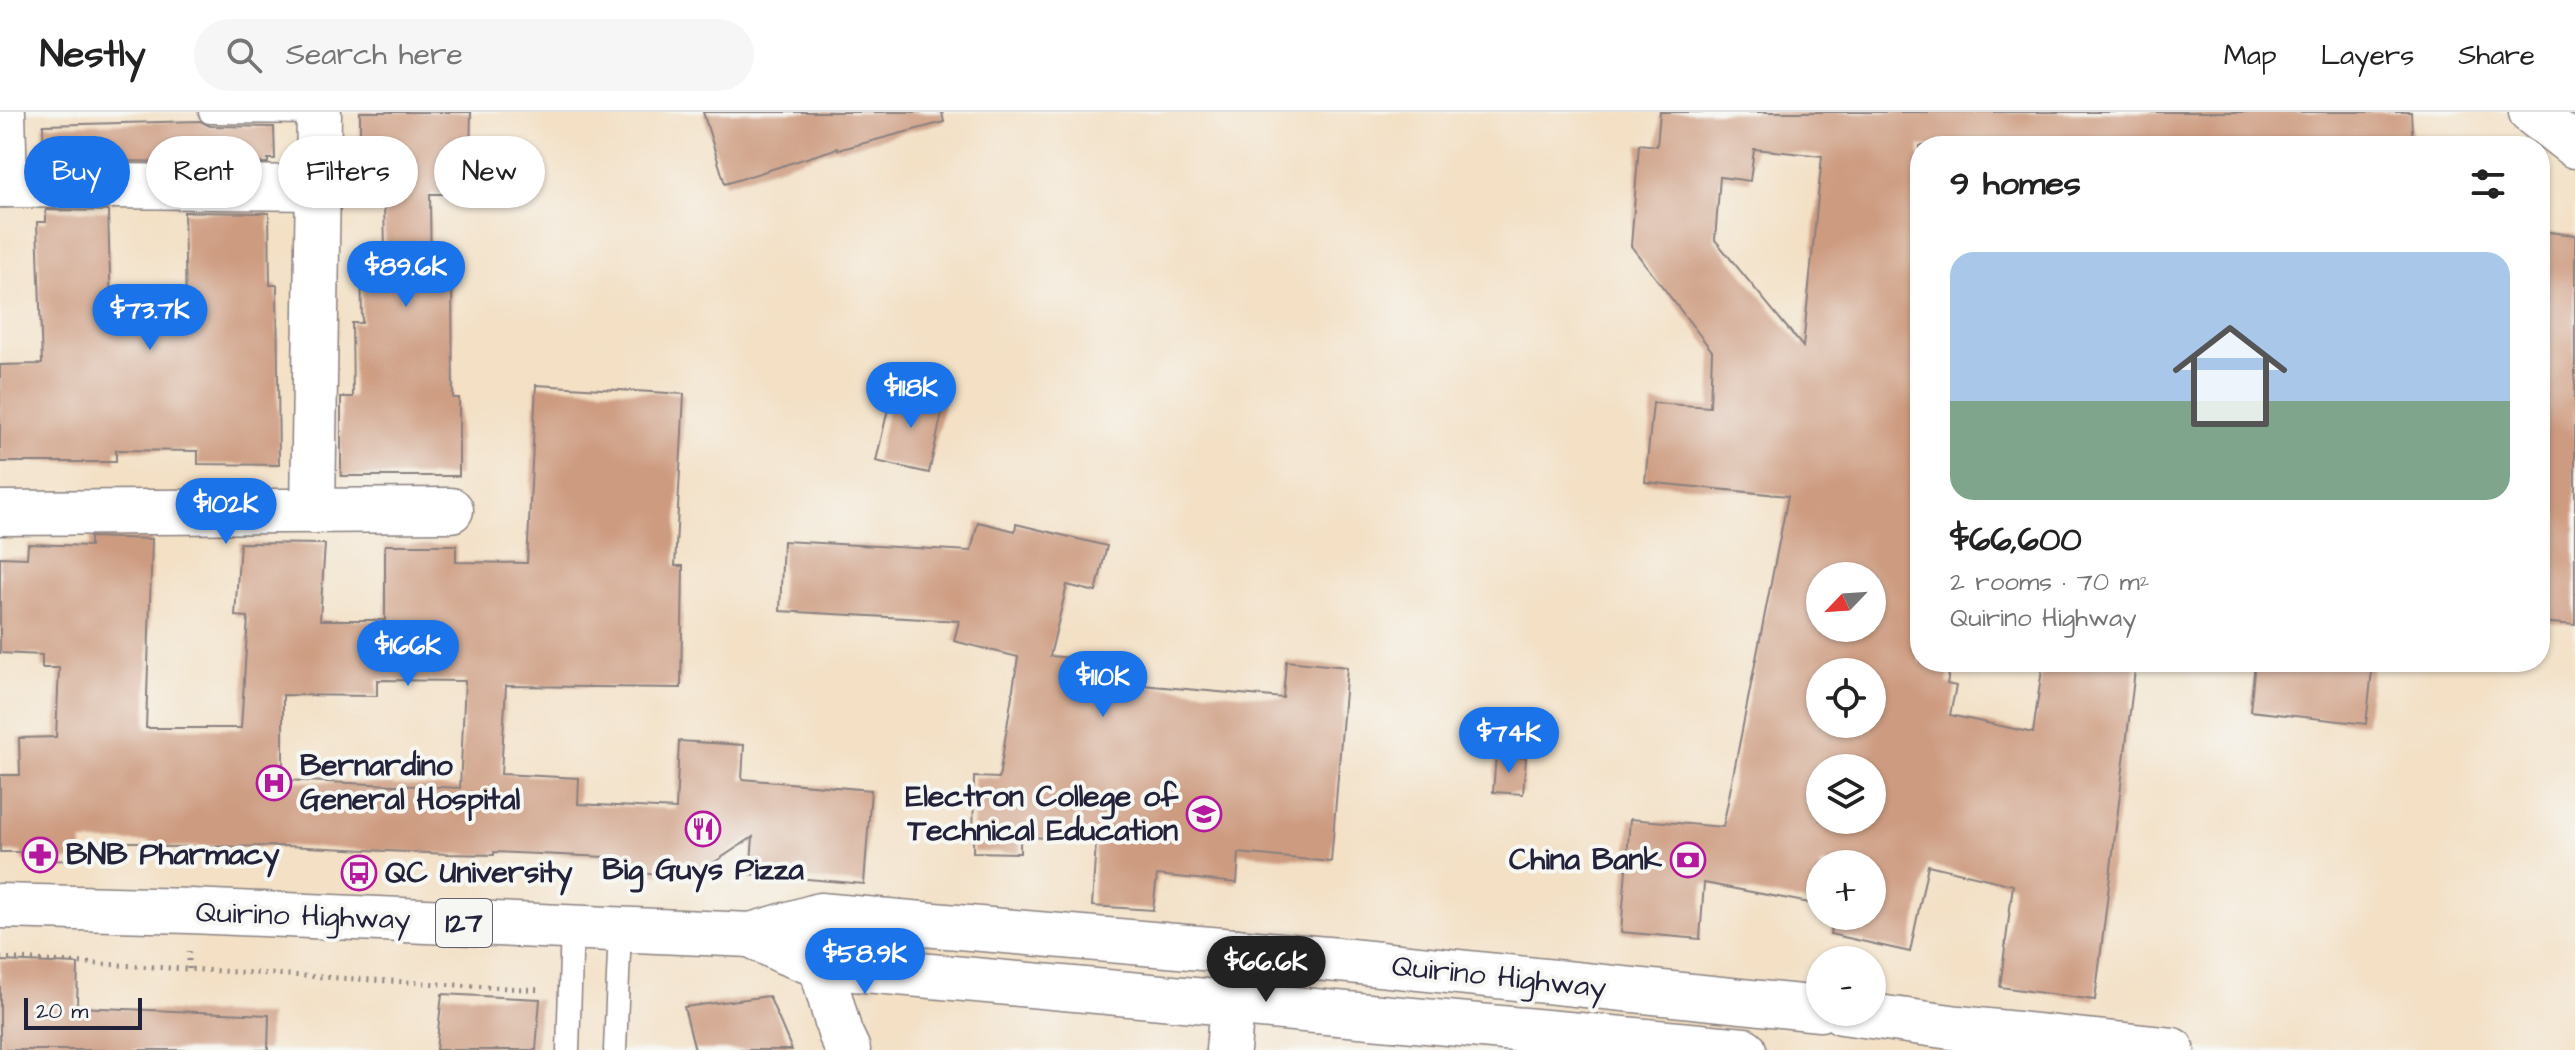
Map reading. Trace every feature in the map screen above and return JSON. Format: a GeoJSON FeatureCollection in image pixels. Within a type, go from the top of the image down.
{"type":"FeatureCollection","features":[{"type":"Feature","properties":{"kind":"main road"},"geometry":{"type":"LineString","coordinates":[[3,112],[3,185],[278,188]]}},
{"type":"Feature","properties":{"kind":"main road"},"geometry":{"type":"LineString","coordinates":[[319,112],[319,136]]}},
{"type":"Feature","properties":{"kind":"main road"},"geometry":{"type":"LineString","coordinates":[[2531,112],[2575,146]]}},
{"type":"Feature","properties":{"kind":"main road"},"geometry":{"type":"LineString","coordinates":[[313,511],[318,208]]}},
{"type":"Feature","properties":{"kind":"main road"},"geometry":{"type":"LineString","coordinates":[[0,513],[451,510]]}},
{"type":"Feature","properties":{"kind":"main road","name":"Quirino Highway"},"geometry":{"type":"LineString","coordinates":[[0,906],[751,935],[820,915],[1350,961],[1806,1008]]}},
{"type":"Feature","properties":{"kind":"main road","name":"Quirino Highway"},"geometry":{"type":"LineString","coordinates":[[751,935],[821,966],[1744,1050]]}},
{"type":"Feature","properties":{"kind":"main road"},"geometry":{"type":"LineString","coordinates":[[1228,1050],[1237,951]]}},
{"type":"Feature","properties":{"kind":"main road"},"geometry":{"type":"LineString","coordinates":[[1346,1015],[1350,961]]}},
{"type":"Feature","properties":{"kind":"main road"},"geometry":{"type":"LineString","coordinates":[[821,966],[840,1033],[848,1050]]}},
{"type":"Feature","properties":{"kind":"main road"},"geometry":{"type":"LineString","coordinates":[[1589,1037],[1593,987]]}},
{"type":"Feature","properties":{"kind":"main road"},"geometry":{"type":"LineString","coordinates":[[1759,1050],[1763,1004]]}},
{"type":"Feature","properties":{"kind":"main road"},"geometry":{"type":"LineString","coordinates":[[1886,1018],[2172,1050]]}},
{"type":"Feature","properties":{"kind":"lane"},"geometry":{"type":"LineString","coordinates":[[210,112],[319,112]]}},
{"type":"Feature","properties":{"kind":"lane"},"geometry":{"type":"LineString","coordinates":[[568,1050],[572,926]]}},
{"type":"Feature","properties":{"kind":"lane"},"geometry":{"type":"LineString","coordinates":[[615,1050],[620,928]]}},
{"type":"Feature","properties":{"kind":"path"},"geometry":{"type":"LineString","coordinates":[[0,958],[570,991]]}},
{"type":"Feature","properties":{"kind":"building"},"geometry":{"type":"Polygon","coordinates":[[[360,112],[471,112],[470,136],[434,136],[434,194],[430,194],[431,281],[452,280],[453,398],[459,398],[459,476],[341,476],[341,397],[353,397],[352,323],[362,323],[361,252],[385,251],[384,208],[418,208],[418,136],[360,136],[360,112]]]}},
{"type":"Feature","properties":{"kind":"building"},"geometry":{"type":"Polygon","coordinates":[[[703,112],[942,112],[944,122],[838,148],[725,184],[703,112]]]}},
{"type":"Feature","properties":{"kind":"building"},"geometry":{"type":"Polygon","coordinates":[[[1660,112],[2411,112],[2412,136],[1910,136],[1910,672],[1949,672],[1947,684],[1956,686],[1950,715],[2033,733],[2042,672],[2135,672],[2095,1000],[2000,987],[2013,885],[1928,865],[1910,952],[1830,934],[1831,930],[1886,930],[1886,850],[1806,850],[1806,902],[1704,883],[1700,939],[1621,932],[1630,819],[1723,827],[1788,496],[1645,482],[1653,403],[1710,407],[1712,351],[1631,246],[1639,144],[1657,146],[1660,112]],[[1754,149],[1750,181],[1720,177],[1715,240],[1803,347],[1822,156],[1754,149]]]}},
{"type":"Feature","properties":{"kind":"building"},"geometry":{"type":"Polygon","coordinates":[[[200,121],[210,126],[274,127],[275,159],[262,163],[262,136],[146,136],[146,161],[130,161],[130,136],[43,136],[43,125],[200,121]]]}},
{"type":"Feature","properties":{"kind":"building"},"geometry":{"type":"Polygon","coordinates":[[[46,210],[108,211],[111,309],[186,306],[184,212],[269,213],[270,285],[277,285],[279,465],[198,464],[198,451],[116,450],[116,462],[0,462],[0,365],[42,364],[37,222],[46,222],[46,210]]]}},
{"type":"Feature","properties":{"kind":"building"},"geometry":{"type":"Polygon","coordinates":[[[2550,232],[2575,235],[2575,625],[2550,623],[2550,232]]]}},
{"type":"Feature","properties":{"kind":"building"},"geometry":{"type":"Polygon","coordinates":[[[536,385],[684,394],[675,566],[683,566],[681,688],[506,686],[501,774],[579,778],[578,804],[676,809],[679,741],[744,745],[742,779],[871,790],[864,884],[750,874],[753,837],[707,867],[665,864],[664,875],[606,871],[606,857],[494,852],[494,855],[287,846],[150,847],[150,842],[82,842],[82,860],[22,861],[21,852],[0,852],[0,775],[20,775],[19,738],[56,737],[59,668],[42,668],[42,655],[0,653],[0,557],[27,558],[28,544],[90,546],[90,537],[152,539],[146,728],[241,728],[248,617],[235,616],[240,543],[325,544],[320,620],[385,620],[385,545],[456,545],[456,562],[527,563],[536,385]],[[377,680],[377,696],[283,695],[283,780],[460,788],[465,681],[377,680]]]}},
{"type":"Feature","properties":{"kind":"building"},"geometry":{"type":"Polygon","coordinates":[[[893,387],[945,399],[929,473],[876,461],[893,387]]]}},
{"type":"Feature","properties":{"kind":"building"},"geometry":{"type":"Polygon","coordinates":[[[978,522],[1015,531],[1016,524],[1107,546],[1096,592],[1067,585],[1050,656],[1133,663],[1132,684],[1283,698],[1286,661],[1347,667],[1331,862],[1239,853],[1237,883],[1157,875],[1153,910],[1092,906],[1096,842],[1020,836],[1020,853],[973,852],[974,777],[999,778],[1018,657],[954,641],[959,621],[780,611],[783,541],[971,551],[978,522]]]}},
{"type":"Feature","properties":{"kind":"building"},"geometry":{"type":"Polygon","coordinates":[[[2254,672],[2372,672],[2366,724],[2250,711],[2254,672]]]}},
{"type":"Feature","properties":{"kind":"building"},"geometry":{"type":"Polygon","coordinates":[[[1496,755],[1526,758],[1523,794],[1493,792],[1496,755]]]}},
{"type":"Feature","properties":{"kind":"building"},"geometry":{"type":"Polygon","coordinates":[[[0,961],[78,964],[77,1007],[269,1015],[268,1050],[0,1050],[0,961]]]}},
{"type":"Feature","properties":{"kind":"building"},"geometry":{"type":"Polygon","coordinates":[[[442,994],[540,999],[536,1050],[436,1050],[442,994]]]}},
{"type":"Feature","properties":{"kind":"building"},"geometry":{"type":"Polygon","coordinates":[[[769,996],[792,1050],[695,1050],[684,1007],[769,996]]]}},
{"type":"Feature","properties":{"kind":"place","name":"Bernardino General Hospital"},"geometry":{"type":"Point","coordinates":[274,783]}},
{"type":"Feature","properties":{"kind":"place","name":"Electron College of Technical Education"},"geometry":{"type":"Point","coordinates":[1204,814]}},
{"type":"Feature","properties":{"kind":"place","name":"Big Guys Pizza"},"geometry":{"type":"Point","coordinates":[703,829]}},
{"type":"Feature","properties":{"kind":"place","name":"BNB Pharmacy"},"geometry":{"type":"Point","coordinates":[40,855]}},
{"type":"Feature","properties":{"kind":"place","name":"China Bank"},"geometry":{"type":"Point","coordinates":[1688,860]}},
{"type":"Feature","properties":{"kind":"place","name":"QC University"},"geometry":{"type":"Point","coordinates":[359,873]}}]}
